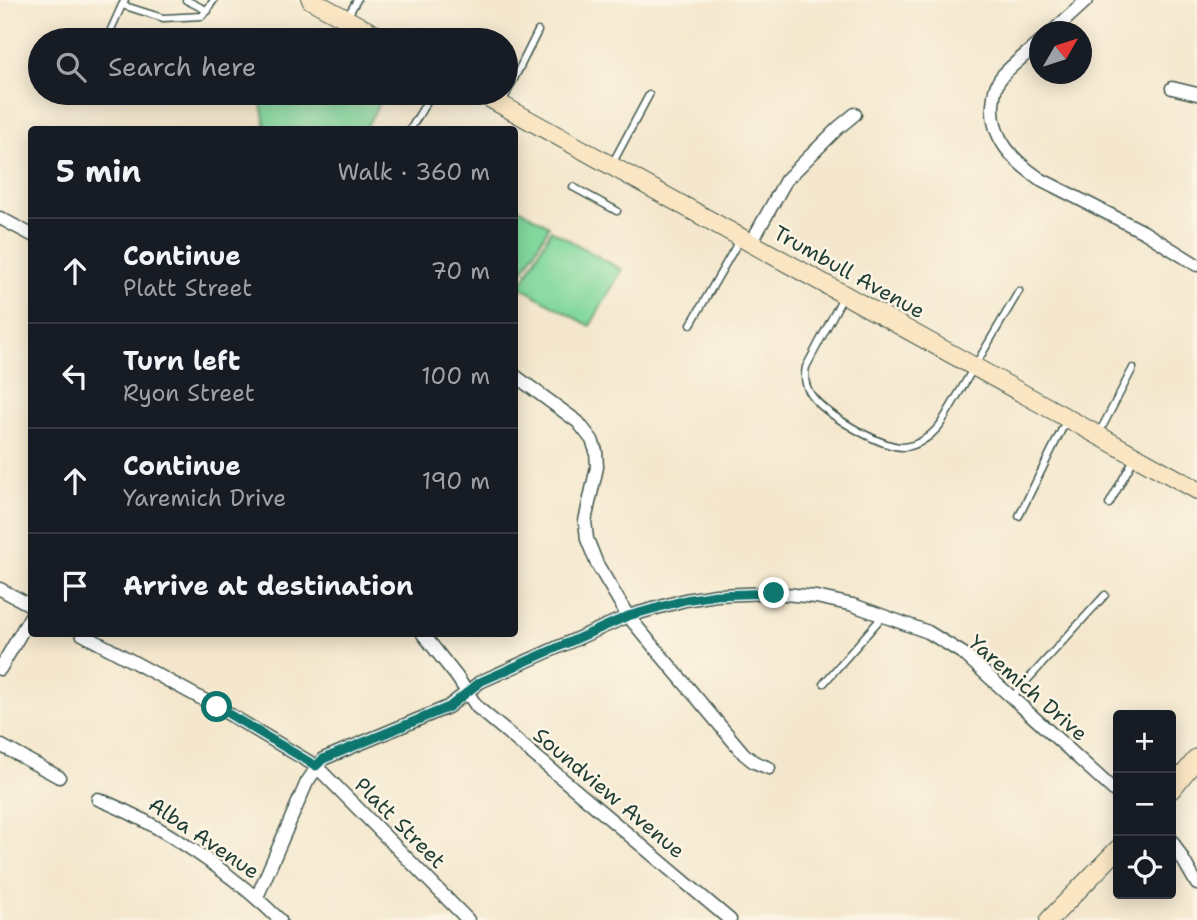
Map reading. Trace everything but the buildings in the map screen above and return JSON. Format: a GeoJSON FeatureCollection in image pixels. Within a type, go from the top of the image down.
{"type":"FeatureCollection","features":[{"type":"Feature","properties":{"kind":"street"},"geometry":{"type":"LineString","coordinates":[[311,0],[363,28]]}},
{"type":"Feature","properties":{"kind":"street"},"geometry":{"type":"LineString","coordinates":[[1064,21],[1087,0]]}},
{"type":"Feature","properties":{"kind":"street"},"geometry":{"type":"LineString","coordinates":[[1029,52],[1002,76],[995,89],[993,115],[1002,145],[1026,170],[1040,179],[1144,232],[1197,265]]}},
{"type":"Feature","properties":{"kind":"street"},"geometry":{"type":"LineString","coordinates":[[1172,88],[1197,94]]}},
{"type":"Feature","properties":{"kind":"street","name":"Trumbull Avenue"},"geometry":{"type":"LineString","coordinates":[[501,105],[1197,490]]}},
{"type":"Feature","properties":{"kind":"street"},"geometry":{"type":"LineString","coordinates":[[746,240],[786,180],[855,114]]}},
{"type":"Feature","properties":{"kind":"street"},"geometry":{"type":"LineString","coordinates":[[0,218],[28,233]]}},
{"type":"Feature","properties":{"kind":"street"},"geometry":{"type":"LineString","coordinates":[[518,377],[578,422],[592,440],[597,467],[585,521],[587,539],[597,564],[628,616],[744,754],[769,768]]}},
{"type":"Feature","properties":{"kind":"street"},"geometry":{"type":"LineString","coordinates":[[0,589],[28,604]]}},
{"type":"Feature","properties":{"kind":"street","name":"Yaremich Drive"},"geometry":{"type":"LineString","coordinates":[[316,766],[323,759],[449,707],[480,682],[628,616],[685,600],[716,595],[774,593],[816,597],[884,615],[928,632],[955,649],[1113,789]]}},
{"type":"Feature","properties":{"kind":"street"},"geometry":{"type":"LineString","coordinates":[[0,669],[28,621]]}},
{"type":"Feature","properties":{"kind":"street","name":"Platt Street"},"geometry":{"type":"LineString","coordinates":[[88,637],[217,707],[316,766],[468,920]]}},
{"type":"Feature","properties":{"kind":"street","name":"Soundview Avenue"},"geometry":{"type":"LineString","coordinates":[[425,637],[477,707],[730,920]]}},
{"type":"Feature","properties":{"kind":"street"},"geometry":{"type":"LineString","coordinates":[[0,745],[58,777]]}},
{"type":"Feature","properties":{"kind":"street"},"geometry":{"type":"LineString","coordinates":[[1176,784],[1197,758]]}},
{"type":"Feature","properties":{"kind":"street"},"geometry":{"type":"LineString","coordinates":[[257,897],[316,766]]}},
{"type":"Feature","properties":{"kind":"street","name":"Alba Avenue"},"geometry":{"type":"LineString","coordinates":[[98,799],[124,809],[162,830],[257,897],[280,920]]}},
{"type":"Feature","properties":{"kind":"street"},"geometry":{"type":"LineString","coordinates":[[1176,848],[1197,884]]}},
{"type":"Feature","properties":{"kind":"street"},"geometry":{"type":"LineString","coordinates":[[1056,917],[1113,854]]}},
{"type":"Feature","properties":{"kind":"lane"},"geometry":{"type":"LineString","coordinates":[[186,0],[208,10]]}},
{"type":"Feature","properties":{"kind":"lane"},"geometry":{"type":"LineString","coordinates":[[112,28],[123,2],[163,18],[202,16],[214,0]]}},
{"type":"Feature","properties":{"kind":"lane"},"geometry":{"type":"LineString","coordinates":[[346,19],[356,0]]}},
{"type":"Feature","properties":{"kind":"lane"},"geometry":{"type":"LineString","coordinates":[[518,71],[538,31]]}},
{"type":"Feature","properties":{"kind":"lane"},"geometry":{"type":"LineString","coordinates":[[611,166],[649,95]]}},
{"type":"Feature","properties":{"kind":"lane"},"geometry":{"type":"LineString","coordinates":[[412,126],[425,105]]}},
{"type":"Feature","properties":{"kind":"lane"},"geometry":{"type":"LineString","coordinates":[[573,187],[617,211]]}},
{"type":"Feature","properties":{"kind":"lane"},"geometry":{"type":"LineString","coordinates":[[691,324],[746,240]]}},
{"type":"Feature","properties":{"kind":"lane"},"geometry":{"type":"LineString","coordinates":[[844,295],[810,360],[805,376],[810,394],[857,429],[892,445],[903,447],[922,441],[940,425],[1019,291]]}},
{"type":"Feature","properties":{"kind":"lane"},"geometry":{"type":"LineString","coordinates":[[1098,436],[1133,368]]}},
{"type":"Feature","properties":{"kind":"lane"},"geometry":{"type":"LineString","coordinates":[[1018,516],[1067,419]]}},
{"type":"Feature","properties":{"kind":"lane"},"geometry":{"type":"LineString","coordinates":[[1109,505],[1135,457]]}},
{"type":"Feature","properties":{"kind":"lane"},"geometry":{"type":"LineString","coordinates":[[1012,698],[1105,595]]}},
{"type":"Feature","properties":{"kind":"lane"},"geometry":{"type":"LineString","coordinates":[[824,683],[884,615]]}},
{"type":"Feature","properties":{"kind":"green space"},"geometry":{"type":"Polygon","coordinates":[[[261,105],[378,105],[367,126],[265,126],[261,105]]]}},
{"type":"Feature","properties":{"kind":"green space"},"geometry":{"type":"Polygon","coordinates":[[[518,208],[549,226],[524,270],[518,267],[518,208]]]}},
{"type":"Feature","properties":{"kind":"green space"},"geometry":{"type":"Polygon","coordinates":[[[551,230],[622,270],[590,326],[520,287],[551,230]]]}},
{"type":"Feature","properties":{"kind":"route"},"geometry":{"type":"LineString","coordinates":[[217,707],[316,766],[323,759],[449,707],[480,682],[628,616],[685,600],[716,595],[774,593]]}}]}
